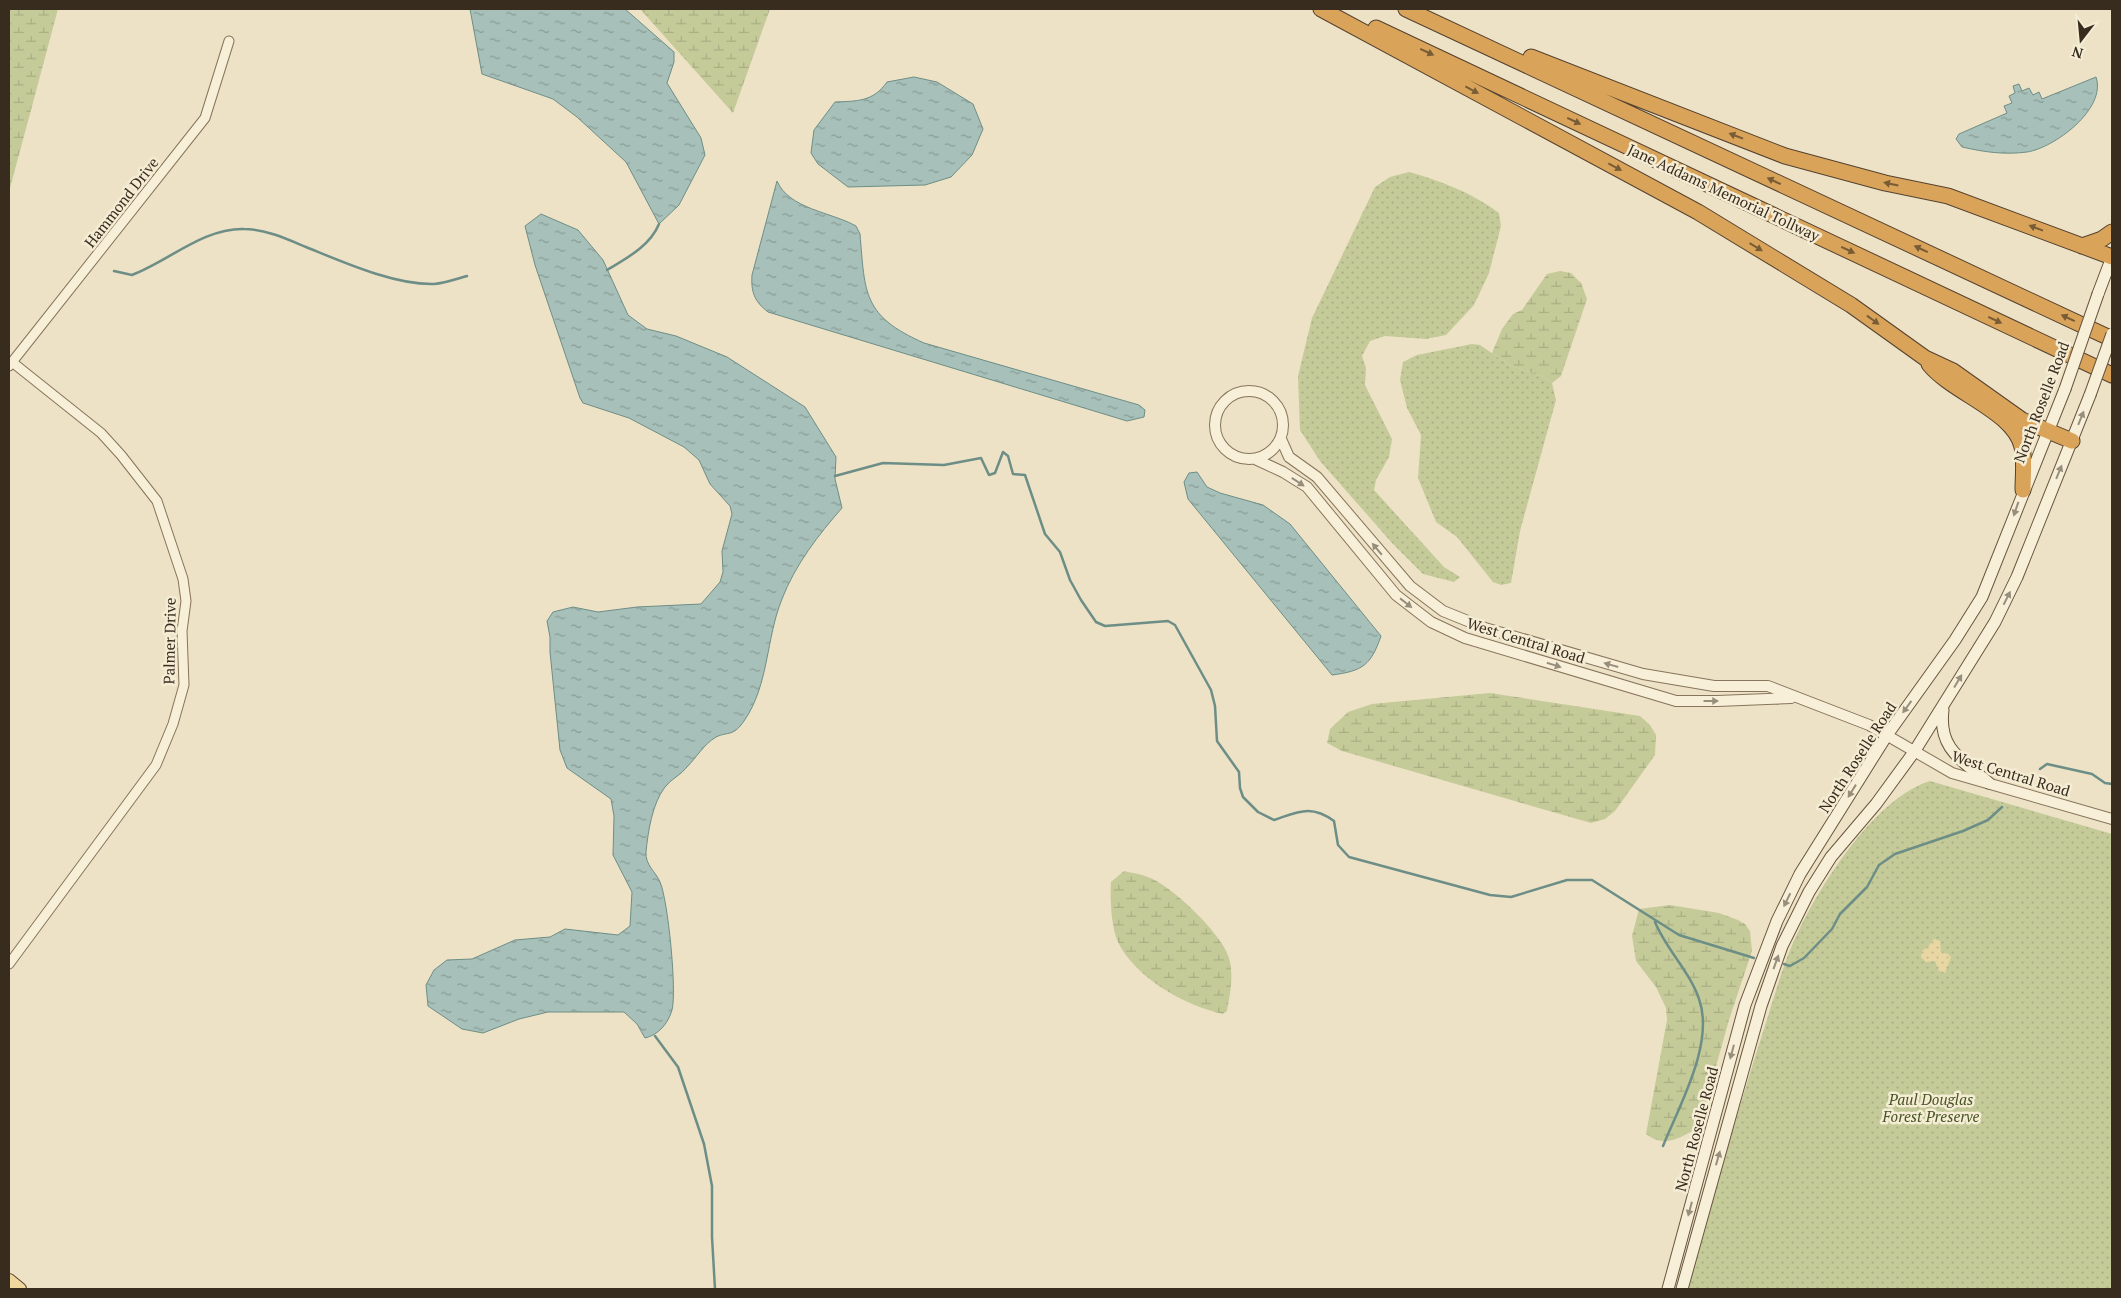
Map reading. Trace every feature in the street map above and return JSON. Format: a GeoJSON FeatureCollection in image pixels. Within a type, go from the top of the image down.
{"type":"FeatureCollection","features":[{"type":"Feature","properties":{"kind":"highway"},"geometry":{"type":"LineString","coordinates":[[1321,9],[1698,212],[1852,305],[1925,358],[1952,371],[2022,420],[2072,441]]}},
{"type":"Feature","properties":{"kind":"highway","name":"Jane Addams Memorial Tollway"},"geometry":{"type":"LineString","coordinates":[[1336,9],[2112,375]]}},
{"type":"Feature","properties":{"kind":"highway"},"geometry":{"type":"LineString","coordinates":[[1406,9],[1785,156],[1885,183],[1948,196],[2112,257]]}},
{"type":"Feature","properties":{"kind":"highway","name":"Jane Addams Memorial Tollway"},"geometry":{"type":"LineString","coordinates":[[1406,9],[2112,339]]}},
{"type":"Feature","properties":{"kind":"highway"},"geometry":{"type":"LineString","coordinates":[[2082,246],[2102,239],[2112,232]]}},
{"type":"Feature","properties":{"kind":"highway"},"geometry":{"type":"LineString","coordinates":[[1925,358],[1939,375],[2011,426],[2022,447],[2023,490]]}},
{"type":"Feature","properties":{"kind":"main road","name":"North Roselle Road"},"geometry":{"type":"LineString","coordinates":[[1668,1289],[1745,1005],[1777,921],[1800,874],[1887,735],[1955,640],[1978,604],[1997,563],[2023,490],[2065,389],[2112,257]]}},
{"type":"Feature","properties":{"kind":"main road","name":"North Roselle Road"},"geometry":{"type":"LineString","coordinates":[[1682,1289],[1761,1006],[1782,946],[1809,892],[1832,857],[1876,804],[1914,752],[1994,622],[2017,577],[2090,395],[2112,334]]}},
{"type":"Feature","properties":{"kind":"main road"},"geometry":{"type":"LineString","coordinates":[[1944,704],[1941,727],[1945,742],[1958,757],[1989,783]]}},
{"type":"Feature","properties":{"kind":"main road"},"geometry":{"type":"LineString","coordinates":[[9,1280],[20,1289]]}},
{"type":"Feature","properties":{"kind":"street","name":"Hammond Drive"},"geometry":{"type":"LineString","coordinates":[[10,365],[205,118],[229,41]]}},
{"type":"Feature","properties":{"kind":"street","name":"Palmer Drive"},"geometry":{"type":"LineString","coordinates":[[9,964],[156,765],[173,724],[184,685],[182,631],[186,601],[183,579],[157,501],[122,455],[101,433],[10,365]]}},
{"type":"Feature","properties":{"kind":"street"},"geometry":{"type":"LineString","coordinates":[[1251,391],[1266,395],[1272,400],[1281,414],[1283,422],[1281,439],[1275,448],[1266,455],[1255,459],[1237,458],[1222,447],[1218,440],[1214,422],[1217,413],[1228,398],[1236,393],[1251,391]]}},
{"type":"Feature","properties":{"kind":"street","name":"West Central Road"},"geometry":{"type":"LineString","coordinates":[[1281,439],[1290,457],[1317,477],[1410,586],[1443,610],[1485,628],[1643,674],[1714,686],[1768,686],[1795,698],[1870,725],[1952,773],[2112,819]]}},
{"type":"Feature","properties":{"kind":"street","name":"West Central Road"},"geometry":{"type":"LineString","coordinates":[[1255,459],[1283,472],[1306,487],[1324,506],[1372,569],[1396,595],[1423,616],[1464,638],[1676,701],[1716,702],[1795,698]]}},
{"type":"Feature","properties":{"kind":"street"},"geometry":{"type":"LineString","coordinates":[[1423,616],[1434,604]]}},
{"type":"Feature","properties":{"kind":"street"},"geometry":{"type":"LineString","coordinates":[[1527,657],[1532,642]]}},
{"type":"Feature","properties":{"kind":"street"},"geometry":{"type":"LineString","coordinates":[[1639,690],[1643,674]]}},
{"type":"Feature","properties":{"kind":"green space"},"geometry":{"type":"Polygon","coordinates":[[[9,9],[58,9],[9,192],[9,9]]]}},
{"type":"Feature","properties":{"kind":"green space"},"geometry":{"type":"Polygon","coordinates":[[[640,9],[770,9],[733,113],[640,9]]]}},
{"type":"Feature","properties":{"kind":"green space"},"geometry":{"type":"Polygon","coordinates":[[[1409,172],[1433,179],[1478,199],[1499,213],[1501,226],[1489,273],[1474,305],[1446,335],[1426,339],[1385,336],[1370,341],[1362,356],[1366,368],[1365,385],[1392,439],[1389,457],[1376,480],[1374,490],[1444,567],[1460,577],[1454,582],[1423,574],[1392,543],[1320,461],[1300,430],[1298,376],[1312,318],[1375,187],[1390,177],[1409,172]]]}},
{"type":"Feature","properties":{"kind":"green space"},"geometry":{"type":"Polygon","coordinates":[[[1560,271],[1571,273],[1581,283],[1587,299],[1561,376],[1552,383],[1544,377],[1511,366],[1492,353],[1502,329],[1513,314],[1522,310],[1547,274],[1560,271]]]}},
{"type":"Feature","properties":{"kind":"green space"},"geometry":{"type":"Polygon","coordinates":[[[1472,344],[1480,345],[1511,366],[1544,377],[1552,383],[1556,400],[1520,531],[1511,583],[1501,585],[1493,582],[1457,537],[1436,522],[1418,478],[1421,435],[1407,408],[1400,380],[1403,362],[1417,355],[1472,344]]]}},
{"type":"Feature","properties":{"kind":"green space"},"geometry":{"type":"Polygon","coordinates":[[[1490,693],[1640,716],[1650,725],[1656,735],[1655,755],[1615,811],[1605,819],[1591,823],[1342,751],[1327,743],[1330,729],[1348,712],[1372,704],[1490,693]]]}},
{"type":"Feature","properties":{"kind":"green space","name":"Paul Douglas Forest Preserve"},"geometry":{"type":"Polygon","coordinates":[[[1930,781],[2112,834],[2112,1289],[1687,1289],[1752,1067],[1784,967],[1800,928],[1823,887],[1854,842],[1891,804],[1910,790],[1930,781]]]}},
{"type":"Feature","properties":{"kind":"green space"},"geometry":{"type":"Polygon","coordinates":[[[1124,871],[1147,877],[1171,891],[1196,912],[1225,948],[1229,958],[1231,985],[1227,1011],[1223,1014],[1193,1004],[1163,988],[1136,967],[1126,955],[1116,936],[1112,920],[1111,896],[1111,882],[1124,871]]]}},
{"type":"Feature","properties":{"kind":"green space"},"geometry":{"type":"Polygon","coordinates":[[[1670,905],[1719,913],[1738,920],[1745,924],[1750,931],[1752,951],[1729,1020],[1699,1127],[1680,1138],[1660,1141],[1646,1134],[1667,1020],[1666,1008],[1656,987],[1636,961],[1632,936],[1639,909],[1670,905]]]}},
{"type":"Feature","properties":{"kind":"sand"},"geometry":{"type":"Polygon","coordinates":[[[1934,939],[1940,941],[1941,952],[1951,957],[1945,973],[1939,971],[1935,961],[1926,962],[1921,957],[1922,951],[1934,939]]]}},
{"type":"Feature","properties":{"kind":"water"},"geometry":{"type":"Polygon","coordinates":[[[470,9],[625,9],[674,52],[674,62],[667,83],[701,138],[705,155],[679,205],[659,224],[626,162],[577,117],[553,99],[482,74],[470,9]]]}},
{"type":"Feature","properties":{"kind":"water"},"geometry":{"type":"Polygon","coordinates":[[[914,77],[937,82],[973,104],[983,129],[972,155],[951,177],[925,185],[848,187],[818,164],[811,153],[814,130],[835,102],[864,99],[882,89],[887,82],[914,77]]]}},
{"type":"Feature","properties":{"kind":"water"},"geometry":{"type":"Polygon","coordinates":[[[2096,77],[2097,89],[2094,102],[2086,114],[2064,135],[2038,149],[2019,153],[1986,152],[1962,147],[1956,139],[1959,134],[2007,113],[2004,106],[2012,103],[2009,96],[2015,93],[2013,86],[2019,84],[2022,91],[2029,88],[2033,95],[2039,92],[2042,99],[2096,77]]]}},
{"type":"Feature","properties":{"kind":"water"},"geometry":{"type":"Polygon","coordinates":[[[777,181],[791,198],[801,204],[856,226],[860,234],[866,288],[871,301],[878,312],[889,323],[904,333],[924,343],[1139,405],[1145,410],[1144,417],[1127,421],[768,312],[759,304],[754,296],[752,275],[777,181]]]}},
{"type":"Feature","properties":{"kind":"water"},"geometry":{"type":"Polygon","coordinates":[[[541,214],[578,230],[603,260],[628,315],[647,329],[676,336],[727,357],[805,407],[836,457],[835,479],[842,508],[808,550],[787,586],[773,629],[763,677],[752,707],[737,729],[712,740],[685,770],[667,784],[651,818],[646,857],[660,882],[666,907],[673,966],[673,1000],[672,1010],[665,1024],[658,1032],[645,1038],[637,1024],[624,1012],[548,1012],[519,1019],[483,1033],[462,1029],[428,1006],[426,985],[434,970],[447,960],[472,959],[515,940],[550,937],[565,929],[618,935],[630,926],[632,892],[613,855],[614,816],[611,799],[567,768],[560,750],[547,621],[553,612],[573,607],[598,612],[637,607],[701,604],[720,582],[723,572],[722,551],[732,514],[730,506],[710,484],[699,460],[684,447],[629,418],[583,403],[535,265],[525,226],[541,214]]]}},
{"type":"Feature","properties":{"kind":"water"},"geometry":{"type":"Polygon","coordinates":[[[1197,472],[1207,487],[1220,493],[1263,505],[1290,524],[1381,636],[1373,654],[1364,665],[1358,669],[1332,675],[1188,499],[1184,482],[1189,473],[1197,472]]]}},
{"type":"Feature","properties":{"kind":"waterway"},"geometry":{"type":"LineString","coordinates":[[607,270],[644,245],[659,224]]}},
{"type":"Feature","properties":{"kind":"waterway"},"geometry":{"type":"LineString","coordinates":[[114,271],[132,275],[200,239],[229,230],[252,229],[276,235],[369,272],[402,281],[434,284],[467,276]]}},
{"type":"Feature","properties":{"kind":"waterway"},"geometry":{"type":"LineString","coordinates":[[835,476],[883,463],[944,465],[981,458],[989,475],[995,473],[1003,452],[1008,456],[1013,474],[1025,475],[1045,534],[1060,552],[1070,580],[1096,622],[1105,626],[1168,621],[1175,625],[1211,690],[1215,706],[1217,741],[1239,772],[1240,788],[1243,797],[1258,812],[1274,820],[1297,812],[1311,811],[1318,813],[1334,821],[1338,845],[1349,857],[1490,895],[1511,897],[1567,880],[1592,880],[1679,935],[1754,958]]}},
{"type":"Feature","properties":{"kind":"waterway"},"geometry":{"type":"LineString","coordinates":[[2040,769],[2047,764],[2092,774],[2105,783],[2112,784]]}},
{"type":"Feature","properties":{"kind":"waterway"},"geometry":{"type":"LineString","coordinates":[[1784,964],[1790,966],[1804,958],[1832,929],[1840,914],[1867,887],[1879,865],[1895,854],[1963,831],[1988,820],[2002,807]]}},
{"type":"Feature","properties":{"kind":"waterway"},"geometry":{"type":"LineString","coordinates":[[1655,922],[1665,942],[1695,989],[1703,1016],[1699,1054],[1693,1074],[1663,1146]]}},
{"type":"Feature","properties":{"kind":"waterway"},"geometry":{"type":"LineString","coordinates":[[655,1036],[678,1067],[704,1144],[712,1186],[715,1289]]}}]}
